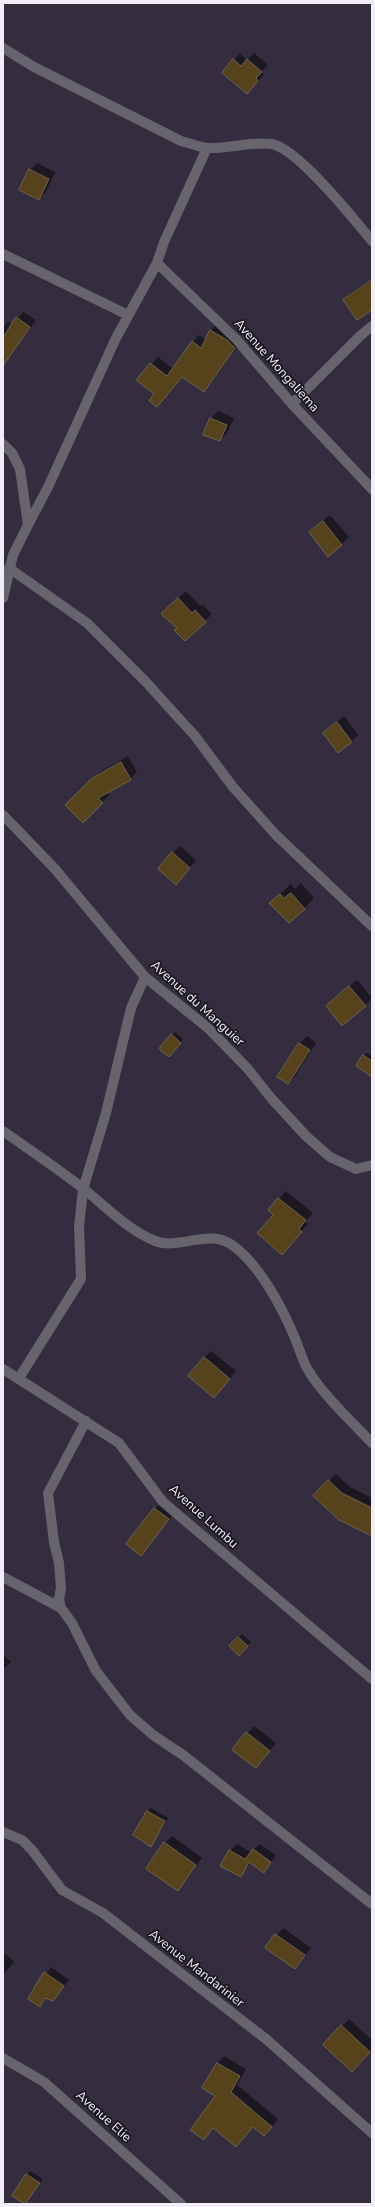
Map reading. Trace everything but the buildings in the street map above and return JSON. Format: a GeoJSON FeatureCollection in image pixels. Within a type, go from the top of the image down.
{"type":"FeatureCollection","features":[{"type":"Feature","properties":{"kind":"street"},"geometry":{"type":"LineString","coordinates":[[3,48],[34,67],[181,141],[207,148],[273,144],[288,152],[324,185],[372,241]]}},
{"type":"Feature","properties":{"kind":"street"},"geometry":{"type":"LineString","coordinates":[[3,598],[9,568],[18,543],[48,487],[128,315],[157,263],[164,242],[207,148]]}},
{"type":"Feature","properties":{"kind":"street"},"geometry":{"type":"LineString","coordinates":[[3,254],[128,315]]}},
{"type":"Feature","properties":{"kind":"street","name":"Avenue Mongaliema"},"geometry":{"type":"LineString","coordinates":[[157,263],[236,339],[292,404],[372,489]]}},
{"type":"Feature","properties":{"kind":"street"},"geometry":{"type":"LineString","coordinates":[[292,404],[360,336],[372,326]]}},
{"type":"Feature","properties":{"kind":"street"},"geometry":{"type":"LineString","coordinates":[[3,444],[12,453],[20,469],[28,525]]}},
{"type":"Feature","properties":{"kind":"street"},"geometry":{"type":"LineString","coordinates":[[9,568],[87,623],[145,681],[195,736],[233,787],[276,835],[372,926]]}},
{"type":"Feature","properties":{"kind":"street","name":"Avenue du Manguier"},"geometry":{"type":"LineString","coordinates":[[3,815],[54,869],[145,977],[208,1028],[248,1068],[271,1098],[306,1136],[330,1157],[356,1169],[372,1165]]}},
{"type":"Feature","properties":{"kind":"street"},"geometry":{"type":"LineString","coordinates":[[19,1378],[81,1279],[79,1227],[83,1189],[106,1112],[131,1008],[145,977]]}},
{"type":"Feature","properties":{"kind":"street"},"geometry":{"type":"LineString","coordinates":[[3,1131],[83,1189],[142,1236],[152,1240],[172,1242],[208,1238],[229,1243],[239,1252],[272,1290],[291,1328],[308,1370],[339,1408],[372,1443]]}},
{"type":"Feature","properties":{"kind":"street","name":"Avenue Lumbu"},"geometry":{"type":"LineString","coordinates":[[3,1369],[119,1443],[163,1502],[372,1678]]}},
{"type":"Feature","properties":{"kind":"street"},"geometry":{"type":"LineString","coordinates":[[86,1421],[48,1493],[54,1542],[59,1563],[61,1588],[59,1599],[61,1608],[72,1623],[96,1671],[130,1715],[153,1734],[267,1819],[372,1904]]}},
{"type":"Feature","properties":{"kind":"street"},"geometry":{"type":"LineString","coordinates":[[3,1577],[61,1608]]}},
{"type":"Feature","properties":{"kind":"street","name":"Avenue Mandarinier"},"geometry":{"type":"LineString","coordinates":[[3,1832],[22,1840],[62,1890],[103,1913],[266,2039],[372,2133]]}},
{"type":"Feature","properties":{"kind":"street","name":"Avenue Elie"},"geometry":{"type":"LineString","coordinates":[[3,2058],[44,2082],[181,2204]]}}]}
